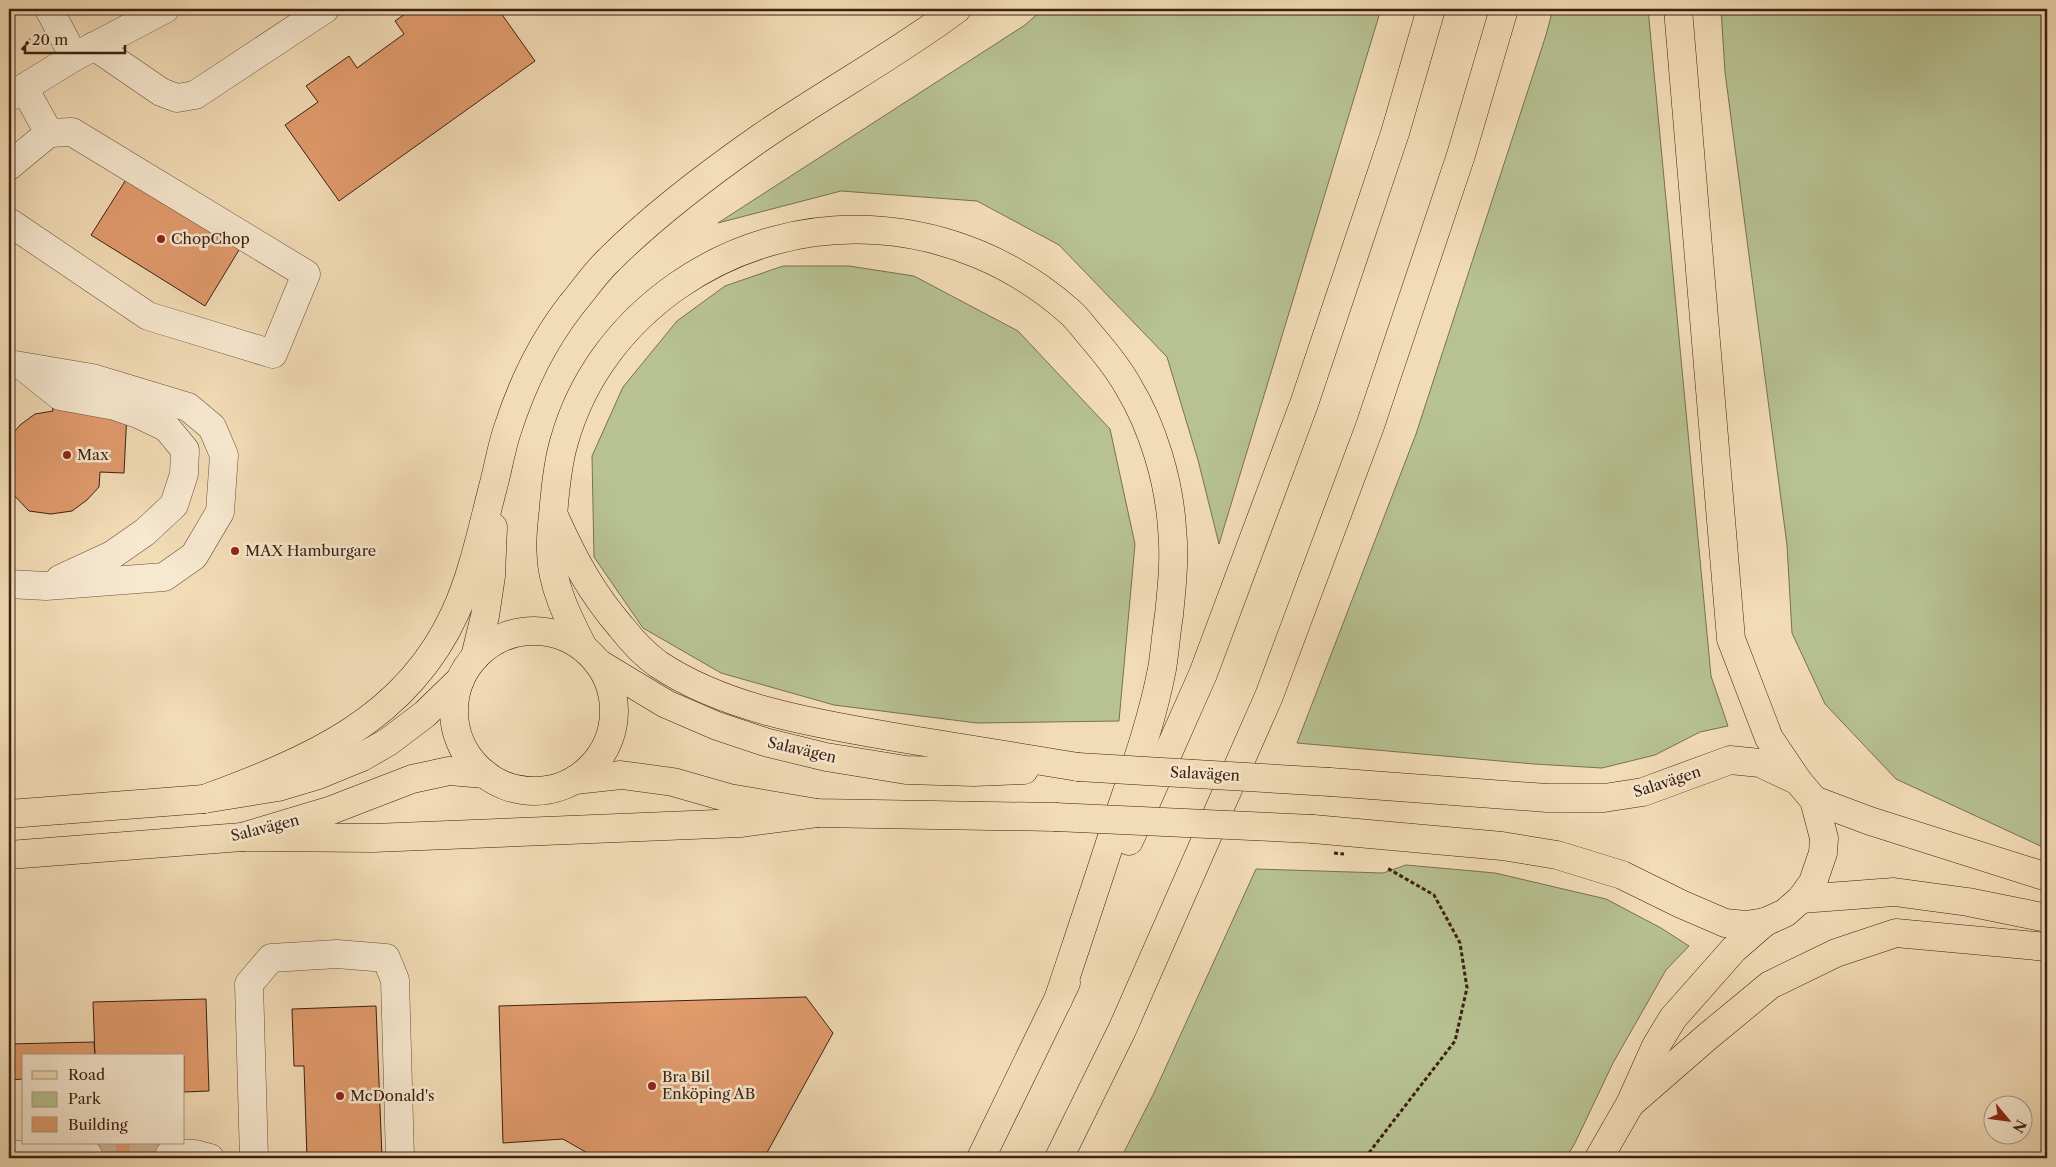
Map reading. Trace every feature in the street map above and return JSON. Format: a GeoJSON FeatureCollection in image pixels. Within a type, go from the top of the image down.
{"type":"FeatureCollection","features":[{"type":"Feature","properties":{"kind":"main road"},"geometry":{"type":"LineString","coordinates":[[204,799],[274,773],[347,736],[380,710],[408,684],[432,652],[454,614],[472,565],[494,486],[506,433],[522,389],[545,345],[569,308],[607,262],[669,205],[762,137],[926,32],[957,9]]}},
{"type":"Feature","properties":{"kind":"main road"},"geometry":{"type":"LineString","coordinates":[[981,1158],[1058,1000],[1210,656],[1304,404],[1395,133],[1431,9]]}},
{"type":"Feature","properties":{"kind":"main road"},"geometry":{"type":"LineString","coordinates":[[1059,1158],[1122,1030],[1269,696],[1370,426],[1461,155],[1504,9]]}},
{"type":"Feature","properties":{"kind":"main road"},"geometry":{"type":"LineString","coordinates":[[575,780],[621,775],[672,782],[729,798],[817,812],[1055,817],[1313,829],[1502,846],[1557,855],[1622,875],[1725,923],[1746,925],[1765,922],[1785,913],[1801,899],[1813,882],[1823,853],[1824,838],[1806,791],[1769,738],[1730,639],[1678,9]]}},
{"type":"Feature","properties":{"kind":"main road"},"geometry":{"type":"LineString","coordinates":[[460,680],[454,707],[454,721],[460,741],[470,759],[485,774],[501,784],[519,790],[538,791],[557,788],[575,780],[592,766],[605,748],[612,727],[614,705],[609,682],[590,655],[564,608],[550,554],[560,457],[571,416],[594,372],[619,336],[655,301],[694,274],[731,254],[775,240],[818,231],[864,228],[914,234],[959,248],[1002,265],[1039,288],[1073,314],[1101,348],[1129,387],[1149,430],[1164,478],[1172,527],[1173,577],[1162,669],[1147,730],[1058,1000]]}},
{"type":"Feature","properties":{"kind":"main road"},"geometry":{"type":"LineString","coordinates":[[9,814],[204,799],[278,787],[318,775],[362,757],[388,742],[425,714],[460,680],[474,657],[485,616],[491,576],[494,486]]}},
{"type":"Feature","properties":{"kind":"main road"},"geometry":{"type":"LineString","coordinates":[[554,516],[576,564],[599,602],[636,645],[658,664],[704,691],[751,707],[848,729],[1078,767]]}},
{"type":"Feature","properties":{"kind":"main road"},"geometry":{"type":"LineString","coordinates":[[474,657],[493,642],[515,633],[539,631],[562,636],[590,655]]}},
{"type":"Feature","properties":{"kind":"main road","name":"Salavägen"},"geometry":{"type":"LineString","coordinates":[[590,655],[666,704],[717,726],[765,742],[826,757],[906,770],[974,772],[1078,767],[1330,782],[1547,798],[1604,798],[1643,792],[1730,760],[1760,763],[1806,791],[1870,821],[2047,876]]}},
{"type":"Feature","properties":{"kind":"main road","name":"Salavägen"},"geometry":{"type":"LineString","coordinates":[[9,855],[242,838],[330,810],[412,779],[448,771],[485,774]]}},
{"type":"Feature","properties":{"kind":"main road"},"geometry":{"type":"LineString","coordinates":[[242,838],[373,838],[720,824],[817,812]]}},
{"type":"Feature","properties":{"kind":"main road"},"geometry":{"type":"LineString","coordinates":[[1801,899],[1894,892],[1968,902],[2047,918]]}},
{"type":"Feature","properties":{"kind":"main road"},"geometry":{"type":"LineString","coordinates":[[1599,1158],[1630,1104],[1656,1046],[1673,1018],[1734,949],[1765,922]]}},
{"type":"Feature","properties":{"kind":"main road"},"geometry":{"type":"LineString","coordinates":[[1630,1104],[1770,985],[1836,954],[1896,932],[2047,947]]}},
{"type":"Feature","properties":{"kind":"street"},"geometry":{"type":"LineString","coordinates":[[49,9],[84,51],[161,92],[177,98],[195,95],[326,9]]}},
{"type":"Feature","properties":{"kind":"street"},"geometry":{"type":"LineString","coordinates":[[49,133],[16,93],[84,51],[165,9]]}},
{"type":"Feature","properties":{"kind":"street"},"geometry":{"type":"LineString","coordinates":[[9,166],[49,133],[72,132],[306,274],[273,354],[148,316],[9,222]]}},
{"type":"Feature","properties":{"kind":"street"},"geometry":{"type":"LineString","coordinates":[[15,365],[60,396],[115,406],[138,414],[167,428],[185,450],[184,474],[174,505],[145,532],[112,555],[46,586]]}},
{"type":"Feature","properties":{"kind":"street"},"geometry":{"type":"LineString","coordinates":[[9,584],[46,586],[164,578],[194,556],[220,512],[224,455],[212,426],[188,407],[92,378],[15,365]]}},
{"type":"Feature","properties":{"kind":"street"},"geometry":{"type":"LineString","coordinates":[[254,1158],[249,984],[271,958],[336,954],[386,958],[395,980],[400,1158]]}},
{"type":"Feature","properties":{"kind":"street"},"geometry":{"type":"LineString","coordinates":[[170,1154],[195,1154],[210,1158]]}},
{"type":"Feature","properties":{"kind":"street"},"geometry":{"type":"LineString","coordinates":[[9,1155],[88,1155]]}},
{"type":"Feature","properties":{"kind":"path"},"geometry":{"type":"LineString","coordinates":[[1344,854],[1353,856]]}},
{"type":"Feature","properties":{"kind":"path"},"geometry":{"type":"LineString","coordinates":[[1365,1158],[1455,1042],[1467,988],[1460,943],[1434,895],[1388,868],[1379,865]]}},
{"type":"Feature","properties":{"kind":"green space"},"geometry":{"type":"Polygon","coordinates":[[[1043,9],[1381,9],[1219,544],[1198,460],[1167,357],[1059,245],[977,201],[841,191],[718,223],[1025,25],[1043,9]]]}},
{"type":"Feature","properties":{"kind":"green space"},"geometry":{"type":"Polygon","coordinates":[[[1553,9],[1648,9],[1711,676],[1728,726],[1700,732],[1655,755],[1602,768],[1534,764],[1297,743],[1416,434],[1553,9]]]}},
{"type":"Feature","properties":{"kind":"green space"},"geometry":{"type":"Polygon","coordinates":[[[1721,9],[2047,9],[2047,849],[1896,779],[1825,704],[1792,633],[1787,545],[1725,72],[1721,9]]]}},
{"type":"Feature","properties":{"kind":"green space"},"geometry":{"type":"Polygon","coordinates":[[[783,266],[849,266],[914,276],[1018,331],[1110,429],[1135,544],[1119,721],[977,723],[834,705],[721,673],[643,628],[594,557],[592,456],[623,387],[677,321],[725,286],[783,266]]]}},
{"type":"Feature","properties":{"kind":"green space"},"geometry":{"type":"Polygon","coordinates":[[[1406,865],[1495,873],[1606,899],[1661,928],[1689,946],[1666,970],[1613,1063],[1566,1158],[1121,1158],[1154,1093],[1256,869],[1383,873],[1406,865]]]}},
{"type":"Feature","properties":{"kind":"building"},"geometry":{"type":"Polygon","coordinates":[[[412,9],[498,9],[535,61],[339,201],[285,125],[318,102],[306,86],[349,56],[357,68],[404,34],[395,21],[412,9]]]}},
{"type":"Feature","properties":{"kind":"building"},"geometry":{"type":"Polygon","coordinates":[[[129,175],[242,245],[205,306],[91,235],[129,175]]]}},
{"type":"Feature","properties":{"kind":"building","name":"Max"},"geometry":{"type":"Polygon","coordinates":[[[52,404],[127,412],[124,473],[100,472],[99,487],[87,500],[72,511],[51,514],[29,511],[9,490],[9,438],[20,425],[35,414],[53,411],[52,404]]]}},
{"type":"Feature","properties":{"kind":"building","name":"Bra Bil Enköping AB"},"geometry":{"type":"Polygon","coordinates":[[[806,997],[833,1033],[764,1158],[596,1158],[563,1139],[503,1143],[499,1006],[806,997]]]}},
{"type":"Feature","properties":{"kind":"building"},"geometry":{"type":"Polygon","coordinates":[[[206,999],[209,1091],[185,1092],[185,1054],[95,1054],[93,1002],[206,999]]]}},
{"type":"Feature","properties":{"kind":"building"},"geometry":{"type":"Polygon","coordinates":[[[376,1006],[382,1158],[307,1158],[304,1066],[294,1066],[292,1009],[376,1006]]]}},
{"type":"Feature","properties":{"kind":"building"},"geometry":{"type":"Polygon","coordinates":[[[94,1042],[95,1054],[22,1054],[22,1079],[9,1080],[9,1044],[94,1042]]]}},
{"type":"Feature","properties":{"kind":"building"},"geometry":{"type":"Polygon","coordinates":[[[88,1144],[170,1144],[170,1158],[88,1158],[88,1144]]]}},
{"type":"Feature","properties":{"kind":"tunnel"},"geometry":{"type":"LineString","coordinates":[[88,1155],[170,1154]]}},
{"type":"Feature","properties":{"kind":"place","name":"ChopChop"},"geometry":{"type":"Point","coordinates":[161,239]}},
{"type":"Feature","properties":{"kind":"place","name":"Max"},"geometry":{"type":"Point","coordinates":[67,455]}},
{"type":"Feature","properties":{"kind":"place","name":"MAX Hamburgare"},"geometry":{"type":"Point","coordinates":[235,551]}},
{"type":"Feature","properties":{"kind":"place","name":"Bra Bil Enköping AB"},"geometry":{"type":"Point","coordinates":[652,1086]}},
{"type":"Feature","properties":{"kind":"place","name":"McDonald's"},"geometry":{"type":"Point","coordinates":[340,1096]}}]}
